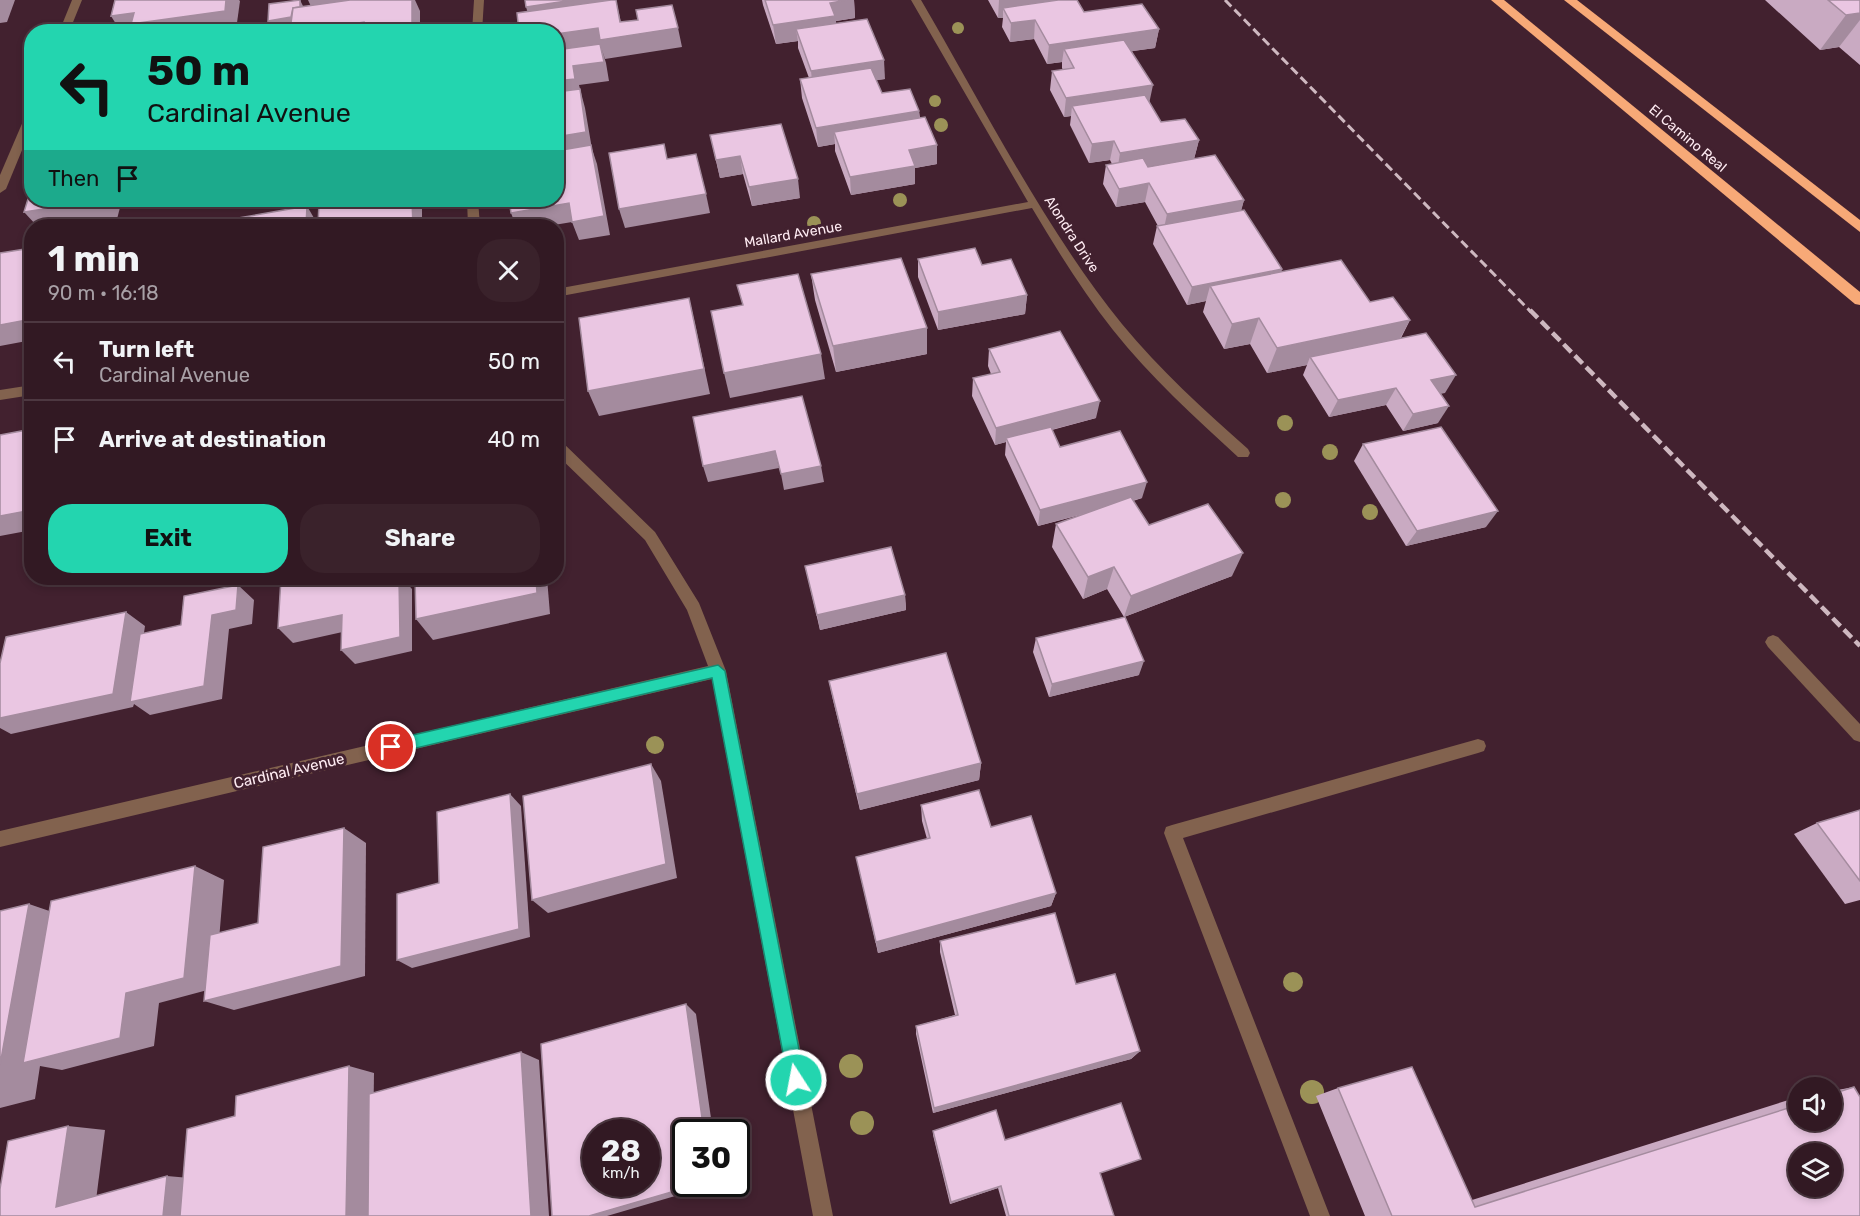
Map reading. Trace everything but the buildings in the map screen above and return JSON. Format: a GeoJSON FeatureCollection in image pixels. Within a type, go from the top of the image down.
{"type":"FeatureCollection","features":[{"type":"Feature","properties":{"kind":"highway","name":"El Camino Real"},"geometry":{"type":"LineString","coordinates":[[1497,0],[1860,300]]}},
{"type":"Feature","properties":{"kind":"highway"},"geometry":{"type":"LineString","coordinates":[[1570,0],[1860,227]]}},
{"type":"Feature","properties":{"kind":"street"},"geometry":{"type":"LineString","coordinates":[[67,24],[77,0]]}},
{"type":"Feature","properties":{"kind":"street"},"geometry":{"type":"LineString","coordinates":[[478,24],[479,0]]}},
{"type":"Feature","properties":{"kind":"street","name":"Alondra Drive"},"geometry":{"type":"LineString","coordinates":[[916,0],[1035,204],[1103,308],[1173,388],[1243,453]]}},
{"type":"Feature","properties":{"kind":"street"},"geometry":{"type":"LineString","coordinates":[[0,189],[24,131]]}},
{"type":"Feature","properties":{"kind":"street","name":"Mallard Avenue"},"geometry":{"type":"LineString","coordinates":[[564,292],[1035,204]]}},
{"type":"Feature","properties":{"kind":"street"},"geometry":{"type":"LineString","coordinates":[[0,395],[24,391]]}},
{"type":"Feature","properties":{"kind":"street"},"geometry":{"type":"LineString","coordinates":[[564,453],[650,536],[694,608],[718,671],[823,1216]]}},
{"type":"Feature","properties":{"kind":"street"},"geometry":{"type":"LineString","coordinates":[[1773,642],[1860,735]]}},
{"type":"Feature","properties":{"kind":"street","name":"Cardinal Avenue"},"geometry":{"type":"LineString","coordinates":[[0,839],[718,671]]}},
{"type":"Feature","properties":{"kind":"street"},"geometry":{"type":"LineString","coordinates":[[1320,1216],[1172,833],[1478,746]]}},
{"type":"Feature","properties":{"kind":"railway"},"geometry":{"type":"LineString","coordinates":[[1225,0],[1531,312]]}},
{"type":"Feature","properties":{"kind":"railway"},"geometry":{"type":"LineString","coordinates":[[1530,310],[1860,646]]}},
{"type":"Feature","properties":{"kind":"route"},"geometry":{"type":"LineString","coordinates":[[391,747],[718,671],[796,1080]]}}]}
